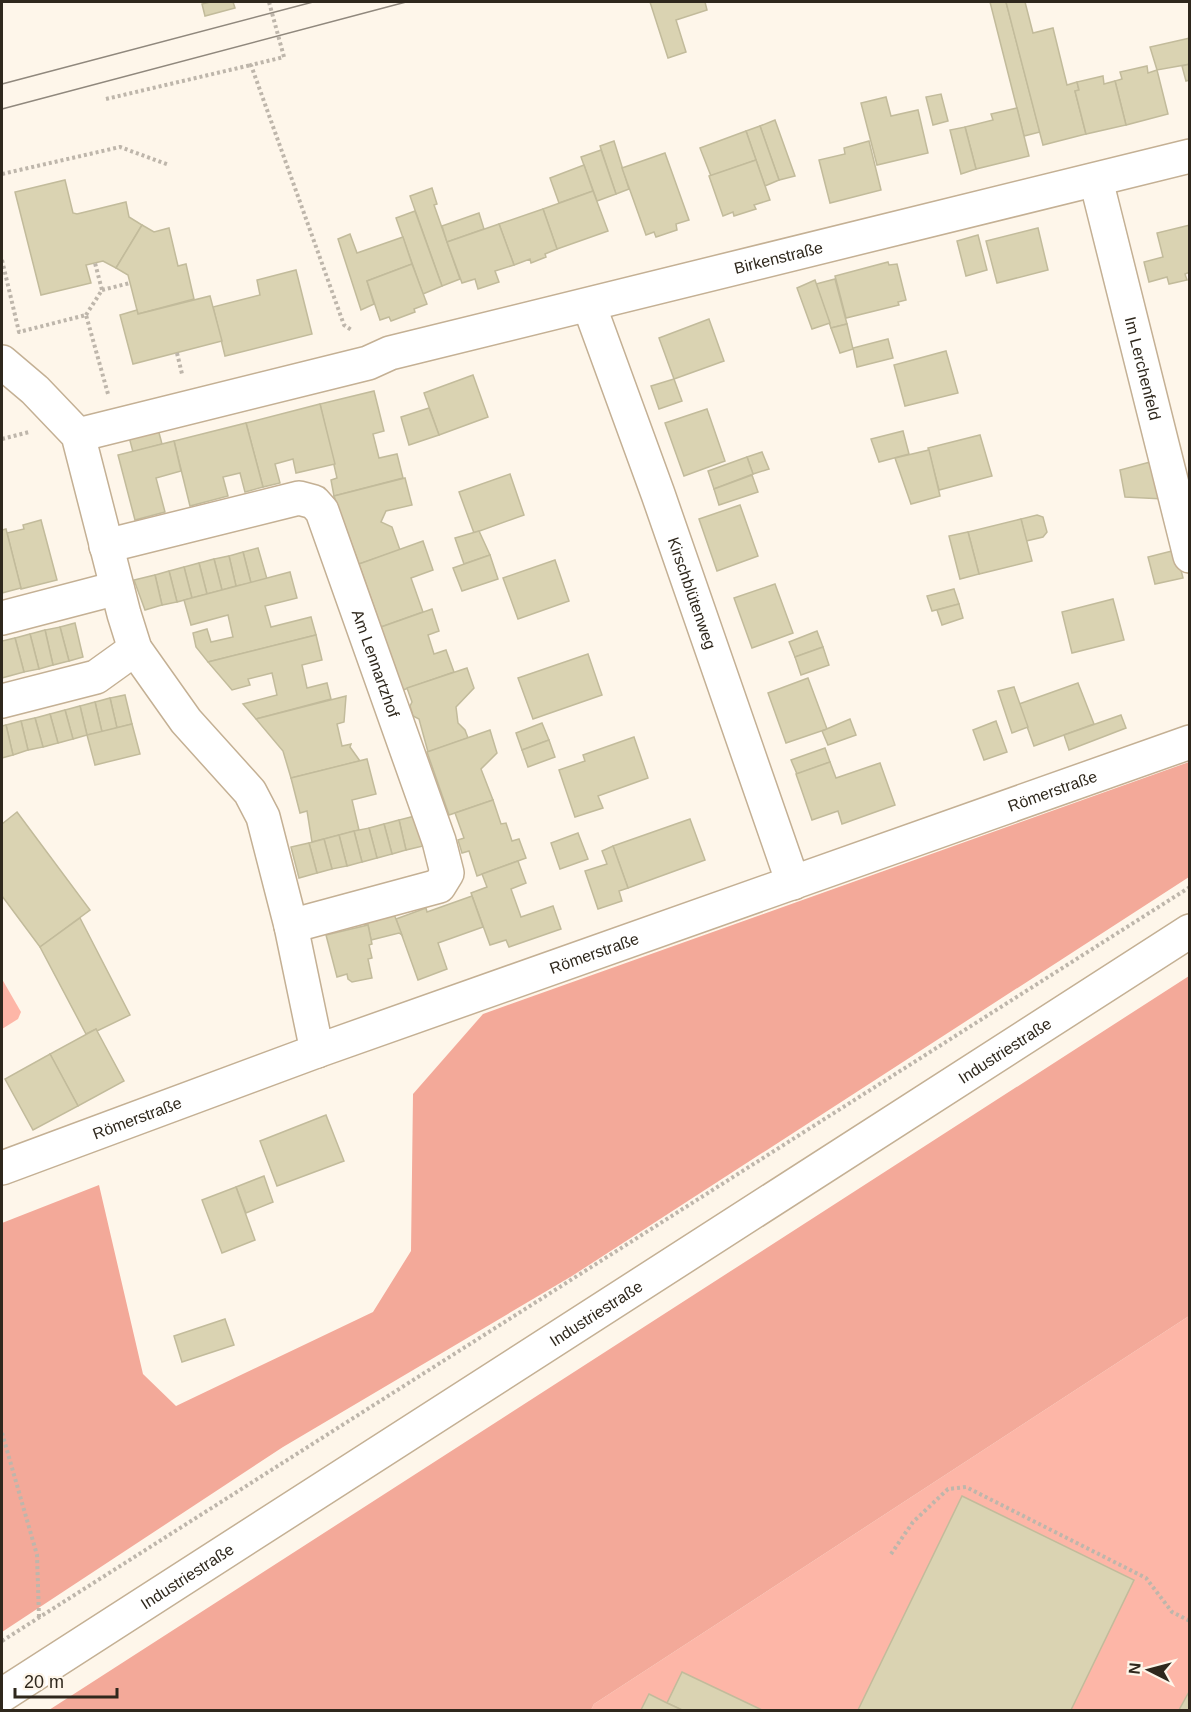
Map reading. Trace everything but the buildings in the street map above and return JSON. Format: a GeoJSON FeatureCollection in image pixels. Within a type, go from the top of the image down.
{"type":"FeatureCollection","features":[{"type":"Feature","properties":{"kind":"street","name":"Birkenstraße"},"geometry":{"type":"LineString","coordinates":[[379,358],[1190,156]]}},
{"type":"Feature","properties":{"kind":"street","name":"Im Lerchenfeld"},"geometry":{"type":"LineString","coordinates":[[1096,180],[1190,556]]}},
{"type":"Feature","properties":{"kind":"street","name":"Kirschblütenweg"},"geometry":{"type":"LineString","coordinates":[[589,305],[658,494],[793,883]]}},
{"type":"Feature","properties":{"kind":"street"},"geometry":{"type":"LineString","coordinates":[[78,435],[379,358]]}},
{"type":"Feature","properties":{"kind":"street"},"geometry":{"type":"LineString","coordinates":[[2,362],[35,390],[78,435],[135,649],[186,721],[250,792],[263,817],[291,926],[316,1051]]}},
{"type":"Feature","properties":{"kind":"street","name":"Am Lennartzhof"},"geometry":{"type":"LineString","coordinates":[[106,546],[299,498],[314,502],[322,511],[439,842],[447,873],[439,886],[291,926]]}},
{"type":"Feature","properties":{"kind":"street"},"geometry":{"type":"LineString","coordinates":[[2,618],[117,588]]}},
{"type":"Feature","properties":{"kind":"street"},"geometry":{"type":"LineString","coordinates":[[2,701],[96,677],[135,649]]}},
{"type":"Feature","properties":{"kind":"street","name":"Römerstraße"},"geometry":{"type":"LineString","coordinates":[[2,1168],[316,1051],[1190,742]]}},
{"type":"Feature","properties":{"kind":"street","name":"Industriestraße"},"geometry":{"type":"LineString","coordinates":[[2,1695],[1190,932]]}},
{"type":"Feature","properties":{"kind":"path"},"geometry":{"type":"LineString","coordinates":[[105,99],[284,57],[269,2]]}},
{"type":"Feature","properties":{"kind":"path"},"geometry":{"type":"LineString","coordinates":[[251,65],[344,325],[379,358]]}},
{"type":"Feature","properties":{"kind":"path"},"geometry":{"type":"LineString","coordinates":[[2,174],[120,147],[168,165]]}},
{"type":"Feature","properties":{"kind":"path"},"geometry":{"type":"LineString","coordinates":[[2,260],[19,332],[86,315],[102,290],[130,283]]}},
{"type":"Feature","properties":{"kind":"path"},"geometry":{"type":"LineString","coordinates":[[95,263],[102,290]]}},
{"type":"Feature","properties":{"kind":"path"},"geometry":{"type":"LineString","coordinates":[[86,315],[124,423]]}},
{"type":"Feature","properties":{"kind":"path"},"geometry":{"type":"LineString","coordinates":[[2,1641],[1190,887]]}},
{"type":"Feature","properties":{"kind":"path"},"geometry":{"type":"LineString","coordinates":[[2,1433],[37,1555],[39,1618]]}},
{"type":"Feature","properties":{"kind":"path"},"geometry":{"type":"LineString","coordinates":[[891,1554],[913,1522],[948,1489],[966,1487],[1146,1578],[1172,1612],[1190,1621]]}},
{"type":"Feature","properties":{"kind":"shaded area"},"geometry":{"type":"Polygon","coordinates":[[[1189,762],[1189,877],[572,1276],[283,1447],[2,1632],[2,1223],[99,1185],[143,1374],[176,1406],[373,1312],[411,1251],[413,1094],[483,1014],[1189,762]]]}},
{"type":"Feature","properties":{"kind":"shaded area"},"geometry":{"type":"Polygon","coordinates":[[[1189,976],[1189,1316],[594,1704],[591,1710],[49,1710],[1189,976]]]}},
{"type":"Feature","properties":{"kind":"shaded area"},"geometry":{"type":"Polygon","coordinates":[[[2,979],[21,1012],[18,1019],[2,1029],[2,979]]]}},
{"type":"Feature","properties":{"kind":"shaded area"},"geometry":{"type":"Polygon","coordinates":[[[1189,1316],[1189,1710],[591,1710],[594,1704],[1189,1316]]]}},
{"type":"Feature","properties":{"kind":"tram line"},"geometry":{"type":"LineString","coordinates":[[2,84],[313,2]]}},
{"type":"Feature","properties":{"kind":"tram line"},"geometry":{"type":"LineString","coordinates":[[2,109],[406,2]]}}]}
